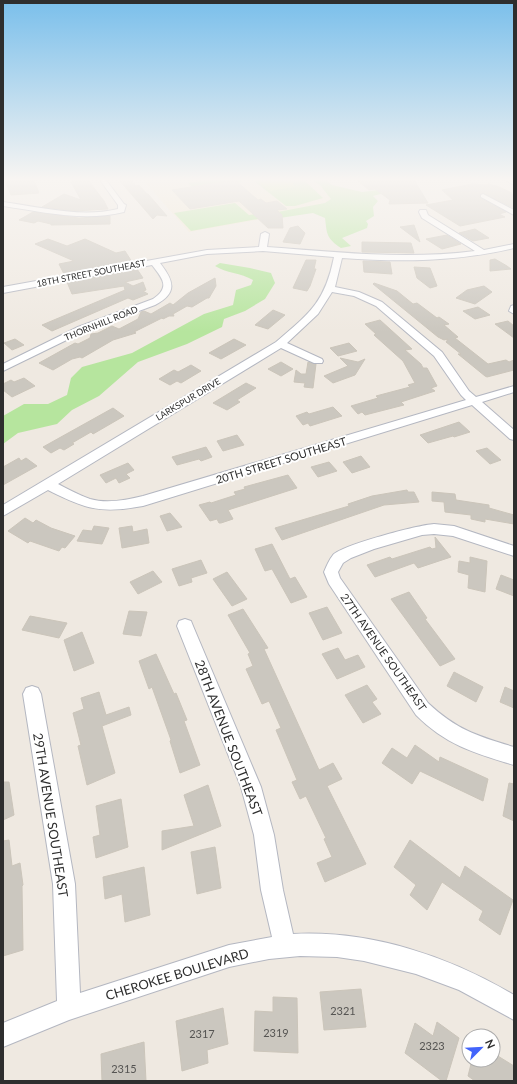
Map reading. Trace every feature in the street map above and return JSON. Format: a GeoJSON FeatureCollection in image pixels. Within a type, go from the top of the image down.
{"type":"FeatureCollection","features":[{"type":"Feature","properties":{"kind":"street"},"geometry":{"type":"LineString","coordinates":[[447,231],[483,253]]}},
{"type":"Feature","properties":{"kind":"street"},"geometry":{"type":"LineString","coordinates":[[263,249],[265,234]]}},
{"type":"Feature","properties":{"kind":"street","name":"18TH STREET SOUTHEAST"},"geometry":{"type":"LineString","coordinates":[[3,290],[207,252],[263,249],[412,259],[450,258],[514,246]]}},
{"type":"Feature","properties":{"kind":"street","name":"LARKSPUR DRIVE"},"geometry":{"type":"LineString","coordinates":[[3,511],[280,344],[298,329],[313,313],[330,288],[338,255]]}},
{"type":"Feature","properties":{"kind":"street","name":"THORNHILL ROAD"},"geometry":{"type":"LineString","coordinates":[[3,368],[81,329],[149,304],[164,295],[168,287],[168,282],[154,261]]}},
{"type":"Feature","properties":{"kind":"street"},"geometry":{"type":"LineString","coordinates":[[330,288],[356,294],[379,304],[438,354],[460,387],[514,436]]}},
{"type":"Feature","properties":{"kind":"street"},"geometry":{"type":"LineString","coordinates":[[280,344],[318,361]]}},
{"type":"Feature","properties":{"kind":"street","name":"20TH STREET SOUTHEAST"},"geometry":{"type":"LineString","coordinates":[[48,484],[82,501],[94,504],[121,505],[143,502],[514,389]]}},
{"type":"Feature","properties":{"kind":"street","name":"27TH AVENUE SOUTHEAST"},"geometry":{"type":"LineString","coordinates":[[514,551],[454,532],[434,529],[422,530],[370,545],[346,554],[338,559],[331,572],[334,580],[422,709],[448,732],[465,742],[514,756]]}},
{"type":"Feature","properties":{"kind":"street","name":"28TH AVENUE SOUTHEAST"},"geometry":{"type":"LineString","coordinates":[[185,626],[258,810],[269,862],[272,890],[285,947]]}},
{"type":"Feature","properties":{"kind":"street","name":"29TH AVENUE SOUTHEAST"},"geometry":{"type":"LineString","coordinates":[[32,694],[64,884],[69,1008]]}},
{"type":"Feature","properties":{"kind":"street","name":"CHEROKEE BOULEVARD"},"geometry":{"type":"LineString","coordinates":[[3,1034],[69,1008],[229,956],[253,950],[309,945],[341,946],[405,958],[471,984],[514,1008]]}},
{"type":"Feature","properties":{"kind":"green space"},"geometry":{"type":"Polygon","coordinates":[[[327,231],[361,231],[342,238],[351,246],[341,248],[332,241],[327,231]]]}},
{"type":"Feature","properties":{"kind":"green space"},"geometry":{"type":"Polygon","coordinates":[[[220,263],[271,273],[275,283],[265,299],[245,311],[224,319],[222,327],[187,344],[138,362],[99,396],[72,410],[57,424],[18,433],[3,444],[3,416],[24,404],[48,404],[67,395],[71,378],[82,367],[132,353],[204,314],[233,305],[236,290],[251,285],[253,280],[215,266],[220,263]]]}},
{"type":"Feature","properties":{"kind":"building"},"geometry":{"type":"Polygon","coordinates":[[[289,231],[303,231],[305,233],[300,244],[283,242],[289,231]]]}},
{"type":"Feature","properties":{"kind":"building"},"geometry":{"type":"Polygon","coordinates":[[[405,231],[416,231],[420,242],[405,231]]]}},
{"type":"Feature","properties":{"kind":"building"},"geometry":{"type":"Polygon","coordinates":[[[477,231],[489,238],[473,241],[459,233],[477,231]]]}},
{"type":"Feature","properties":{"kind":"building"},"geometry":{"type":"Polygon","coordinates":[[[447,235],[461,244],[442,249],[426,239],[447,235]]]}},
{"type":"Feature","properties":{"kind":"building"},"geometry":{"type":"Polygon","coordinates":[[[48,239],[67,246],[85,239],[116,253],[125,251],[132,262],[64,274],[59,264],[74,261],[35,244],[48,239]]]}},
{"type":"Feature","properties":{"kind":"building"},"geometry":{"type":"Polygon","coordinates":[[[362,242],[411,243],[414,253],[362,252],[362,242]]]}},
{"type":"Feature","properties":{"kind":"building"},"geometry":{"type":"Polygon","coordinates":[[[495,259],[511,269],[490,271],[490,260],[495,259]]]}},
{"type":"Feature","properties":{"kind":"building"},"geometry":{"type":"Polygon","coordinates":[[[306,260],[316,260],[314,269],[316,269],[307,291],[293,288],[306,260]]]}},
{"type":"Feature","properties":{"kind":"building"},"geometry":{"type":"Polygon","coordinates":[[[363,261],[390,262],[392,274],[364,272],[363,261]]]}},
{"type":"Feature","properties":{"kind":"building"},"geometry":{"type":"Polygon","coordinates":[[[414,267],[430,268],[437,286],[430,288],[417,278],[414,267]]]}},
{"type":"Feature","properties":{"kind":"building"},"geometry":{"type":"Polygon","coordinates":[[[137,269],[143,278],[125,282],[133,286],[143,282],[146,290],[143,291],[148,294],[133,300],[128,298],[52,331],[42,325],[125,290],[124,286],[72,294],[67,282],[137,269]]]}},
{"type":"Feature","properties":{"kind":"building"},"geometry":{"type":"Polygon","coordinates":[[[215,278],[216,286],[209,298],[192,307],[187,306],[173,314],[174,316],[162,318],[134,332],[136,333],[113,340],[82,358],[72,359],[53,370],[39,363],[75,343],[78,344],[90,338],[91,334],[98,333],[112,326],[119,329],[138,319],[141,312],[144,311],[151,314],[170,303],[173,305],[188,293],[215,278]]]}},
{"type":"Feature","properties":{"kind":"building"},"geometry":{"type":"Polygon","coordinates":[[[374,283],[397,291],[413,304],[417,303],[437,318],[439,317],[449,324],[444,325],[458,337],[455,338],[488,364],[506,360],[509,362],[514,360],[514,370],[487,377],[485,376],[446,342],[448,339],[444,340],[438,337],[373,284],[374,283]]]}},
{"type":"Feature","properties":{"kind":"building"},"geometry":{"type":"Polygon","coordinates":[[[484,286],[492,292],[475,304],[456,298],[467,290],[484,286]]]}},
{"type":"Feature","properties":{"kind":"building"},"geometry":{"type":"Polygon","coordinates":[[[478,307],[490,315],[475,319],[463,311],[478,307]]]}},
{"type":"Feature","properties":{"kind":"building"},"geometry":{"type":"Polygon","coordinates":[[[273,310],[285,315],[268,329],[255,325],[273,310]]]}},
{"type":"Feature","properties":{"kind":"building"},"geometry":{"type":"Polygon","coordinates":[[[380,320],[412,349],[405,350],[421,364],[423,368],[427,368],[437,386],[431,388],[435,391],[401,402],[404,405],[365,415],[362,412],[358,414],[351,406],[378,398],[376,396],[410,387],[408,385],[415,383],[403,361],[374,335],[376,334],[365,324],[380,320]]]}},
{"type":"Feature","properties":{"kind":"building"},"geometry":{"type":"Polygon","coordinates":[[[508,321],[514,326],[514,338],[495,324],[508,321]]]}},
{"type":"Feature","properties":{"kind":"building"},"geometry":{"type":"Polygon","coordinates":[[[15,339],[24,345],[12,350],[4,343],[15,339]]]}},
{"type":"Feature","properties":{"kind":"building"},"geometry":{"type":"Polygon","coordinates":[[[234,339],[246,345],[221,359],[209,353],[234,339]]]}},
{"type":"Feature","properties":{"kind":"building"},"geometry":{"type":"Polygon","coordinates":[[[349,343],[357,351],[338,356],[330,348],[349,343]]]}},
{"type":"Feature","properties":{"kind":"building"},"geometry":{"type":"Polygon","coordinates":[[[340,358],[358,362],[365,359],[355,375],[333,383],[324,376],[348,366],[340,358]]]}},
{"type":"Feature","properties":{"kind":"building"},"geometry":{"type":"Polygon","coordinates":[[[281,362],[293,369],[281,376],[268,369],[281,362]]]}},
{"type":"Feature","properties":{"kind":"building"},"geometry":{"type":"Polygon","coordinates":[[[308,362],[316,364],[313,388],[304,387],[305,383],[294,382],[296,370],[301,374],[306,374],[308,362]]]}},
{"type":"Feature","properties":{"kind":"building"},"geometry":{"type":"Polygon","coordinates":[[[191,365],[201,371],[181,383],[177,381],[170,385],[159,379],[174,370],[178,372],[191,365]]]}},
{"type":"Feature","properties":{"kind":"building"},"geometry":{"type":"Polygon","coordinates":[[[24,378],[35,386],[12,397],[3,390],[3,384],[11,380],[14,382],[24,378]]]}},
{"type":"Feature","properties":{"kind":"building"},"geometry":{"type":"Polygon","coordinates":[[[246,383],[256,388],[237,400],[240,402],[227,410],[213,403],[246,383]]]}},
{"type":"Feature","properties":{"kind":"building"},"geometry":{"type":"Polygon","coordinates":[[[333,407],[342,416],[310,426],[308,423],[303,425],[296,416],[307,412],[309,414],[333,407]]]}},
{"type":"Feature","properties":{"kind":"building"},"geometry":{"type":"Polygon","coordinates":[[[113,408],[124,416],[93,434],[91,432],[72,443],[74,444],[64,450],[60,448],[51,453],[43,447],[113,408]]]}},
{"type":"Feature","properties":{"kind":"building"},"geometry":{"type":"Polygon","coordinates":[[[459,422],[470,432],[428,443],[420,435],[459,422]]]}},
{"type":"Feature","properties":{"kind":"building"},"geometry":{"type":"Polygon","coordinates":[[[237,435],[244,445],[223,451],[217,441],[237,435]]]}},
{"type":"Feature","properties":{"kind":"building"},"geometry":{"type":"Polygon","coordinates":[[[206,447],[212,457],[201,461],[199,459],[177,465],[172,457],[206,447]]]}},
{"type":"Feature","properties":{"kind":"building"},"geometry":{"type":"Polygon","coordinates":[[[487,448],[501,460],[490,464],[476,451],[487,448]]]}},
{"type":"Feature","properties":{"kind":"building"},"geometry":{"type":"Polygon","coordinates":[[[361,456],[370,467],[352,473],[343,462],[361,456]]]}},
{"type":"Feature","properties":{"kind":"building"},"geometry":{"type":"Polygon","coordinates":[[[19,458],[21,461],[26,458],[37,466],[3,485],[3,467],[19,458]]]}},
{"type":"Feature","properties":{"kind":"building"},"geometry":{"type":"Polygon","coordinates":[[[329,462],[337,471],[318,477],[311,467],[329,462]]]}},
{"type":"Feature","properties":{"kind":"building"},"geometry":{"type":"Polygon","coordinates":[[[128,463],[134,470],[126,474],[130,478],[119,483],[116,478],[106,483],[100,475],[128,463]]]}},
{"type":"Feature","properties":{"kind":"building"},"geometry":{"type":"Polygon","coordinates":[[[288,475],[297,488],[228,510],[233,519],[221,523],[219,523],[217,519],[210,521],[199,505],[211,503],[236,495],[234,492],[245,489],[244,487],[288,475]]]}},
{"type":"Feature","properties":{"kind":"building"},"geometry":{"type":"Polygon","coordinates":[[[407,490],[408,492],[414,492],[419,502],[384,505],[282,540],[275,528],[349,506],[348,504],[372,496],[407,490]]]}},
{"type":"Feature","properties":{"kind":"building"},"geometry":{"type":"Polygon","coordinates":[[[432,492],[455,494],[456,500],[489,505],[489,508],[514,515],[514,524],[485,519],[485,522],[471,519],[471,515],[445,512],[444,502],[432,501],[432,492]]]}},
{"type":"Feature","properties":{"kind":"building"},"geometry":{"type":"Polygon","coordinates":[[[170,513],[182,527],[167,531],[160,516],[170,513]]]}},
{"type":"Feature","properties":{"kind":"building"},"geometry":{"type":"Polygon","coordinates":[[[25,518],[33,523],[36,520],[51,528],[75,536],[65,548],[62,547],[59,551],[30,541],[28,543],[8,531],[25,518]]]}},
{"type":"Feature","properties":{"kind":"building"},"geometry":{"type":"Polygon","coordinates":[[[94,526],[109,528],[102,544],[77,541],[83,530],[92,531],[94,526]]]}},
{"type":"Feature","properties":{"kind":"building"},"geometry":{"type":"Polygon","coordinates":[[[132,526],[133,532],[147,529],[149,543],[122,548],[119,528],[132,526]]]}},
{"type":"Feature","properties":{"kind":"building"},"geometry":{"type":"Polygon","coordinates":[[[435,537],[451,557],[418,568],[414,563],[375,577],[367,565],[390,557],[392,559],[430,547],[432,549],[436,548],[435,537]]]}},
{"type":"Feature","properties":{"kind":"building"},"geometry":{"type":"Polygon","coordinates":[[[272,544],[290,579],[295,577],[307,597],[291,603],[272,569],[265,571],[255,549],[272,544]]]}},
{"type":"Feature","properties":{"kind":"building"},"geometry":{"type":"Polygon","coordinates":[[[470,557],[487,561],[485,592],[468,588],[469,575],[458,572],[459,561],[470,563],[470,557]]]}},
{"type":"Feature","properties":{"kind":"building"},"geometry":{"type":"Polygon","coordinates":[[[201,560],[207,573],[191,578],[192,582],[179,586],[172,569],[201,560]]]}},
{"type":"Feature","properties":{"kind":"building"},"geometry":{"type":"Polygon","coordinates":[[[153,571],[162,582],[138,594],[130,582],[153,571]]]}},
{"type":"Feature","properties":{"kind":"building"},"geometry":{"type":"Polygon","coordinates":[[[227,572],[247,599],[232,606],[213,579],[227,572]]]}},
{"type":"Feature","properties":{"kind":"building"},"geometry":{"type":"Polygon","coordinates":[[[501,575],[514,580],[514,596],[496,589],[501,575]]]}},
{"type":"Feature","properties":{"kind":"building"},"geometry":{"type":"Polygon","coordinates":[[[409,592],[427,618],[425,619],[455,659],[440,666],[391,599],[409,592]]]}},
{"type":"Feature","properties":{"kind":"building"},"geometry":{"type":"Polygon","coordinates":[[[327,607],[342,633],[323,640],[309,613],[327,607]]]}},
{"type":"Feature","properties":{"kind":"building"},"geometry":{"type":"Polygon","coordinates":[[[243,609],[268,648],[264,649],[319,770],[333,763],[342,779],[327,786],[366,864],[325,882],[317,863],[332,857],[324,839],[326,838],[306,796],[300,799],[292,782],[297,780],[276,730],[281,728],[269,701],[262,704],[246,669],[253,666],[248,654],[250,653],[228,615],[243,609]]]}},
{"type":"Feature","properties":{"kind":"building"},"geometry":{"type":"Polygon","coordinates":[[[129,611],[147,612],[141,636],[123,634],[129,611]]]}},
{"type":"Feature","properties":{"kind":"building"},"geometry":{"type":"Polygon","coordinates":[[[30,616],[67,623],[59,638],[22,630],[30,616]]]}},
{"type":"Feature","properties":{"kind":"building"},"geometry":{"type":"Polygon","coordinates":[[[82,632],[94,663],[74,671],[64,640],[82,632]]]}},
{"type":"Feature","properties":{"kind":"building"},"geometry":{"type":"Polygon","coordinates":[[[338,648],[345,660],[358,655],[365,667],[337,679],[322,654],[338,648]]]}},
{"type":"Feature","properties":{"kind":"building"},"geometry":{"type":"Polygon","coordinates":[[[156,654],[174,694],[176,693],[187,720],[184,721],[200,765],[180,773],[170,741],[171,740],[152,687],[149,689],[139,661],[156,654]]]}},
{"type":"Feature","properties":{"kind":"building"},"geometry":{"type":"Polygon","coordinates":[[[454,672],[483,687],[476,702],[447,686],[454,672]]]}},
{"type":"Feature","properties":{"kind":"building"},"geometry":{"type":"Polygon","coordinates":[[[367,685],[377,699],[372,702],[381,714],[363,723],[345,695],[367,685]]]}},
{"type":"Feature","properties":{"kind":"building"},"geometry":{"type":"Polygon","coordinates":[[[505,687],[514,691],[514,708],[500,702],[505,687]]]}},
{"type":"Feature","properties":{"kind":"building"},"geometry":{"type":"Polygon","coordinates":[[[99,692],[106,715],[129,707],[131,715],[102,726],[115,773],[87,785],[78,746],[81,745],[73,713],[84,709],[81,698],[99,692]]]}},
{"type":"Feature","properties":{"kind":"building"},"geometry":{"type":"Polygon","coordinates":[[[415,745],[439,762],[440,757],[488,779],[483,801],[420,771],[412,784],[382,763],[392,748],[407,758],[415,745]]]}},
{"type":"Feature","properties":{"kind":"building"},"geometry":{"type":"Polygon","coordinates":[[[3,782],[9,782],[14,815],[3,820],[3,782]]]}},
{"type":"Feature","properties":{"kind":"building"},"geometry":{"type":"Polygon","coordinates":[[[509,783],[514,784],[514,821],[503,816],[509,783]]]}},
{"type":"Feature","properties":{"kind":"building"},"geometry":{"type":"Polygon","coordinates":[[[208,785],[221,826],[162,850],[162,831],[194,826],[184,795],[208,785]]]}},
{"type":"Feature","properties":{"kind":"building"},"geometry":{"type":"Polygon","coordinates":[[[121,799],[128,847],[96,858],[93,837],[100,835],[96,806],[121,799]]]}},
{"type":"Feature","properties":{"kind":"building"},"geometry":{"type":"Polygon","coordinates":[[[9,840],[12,866],[20,863],[23,885],[23,950],[3,956],[3,841],[9,840]]]}},
{"type":"Feature","properties":{"kind":"building"},"geometry":{"type":"Polygon","coordinates":[[[410,840],[460,878],[465,866],[513,900],[500,935],[479,920],[483,911],[442,882],[427,910],[410,895],[416,885],[394,867],[410,840]]]}},
{"type":"Feature","properties":{"kind":"building"},"geometry":{"type":"Polygon","coordinates":[[[215,847],[221,888],[197,894],[191,852],[215,847]]]}},
{"type":"Feature","properties":{"kind":"building"},"geometry":{"type":"Polygon","coordinates":[[[144,867],[150,915],[125,922],[122,894],[105,899],[103,877],[144,867]]]}},
{"type":"Feature","properties":{"kind":"building"},"geometry":{"type":"Polygon","coordinates":[[[361,989],[366,1027],[324,1030],[320,992],[361,989]]]}},
{"type":"Feature","properties":{"kind":"building"},"geometry":{"type":"Polygon","coordinates":[[[273,997],[297,998],[298,1053],[254,1051],[255,1011],[273,1012],[273,997]]]}},
{"type":"Feature","properties":{"kind":"building"},"geometry":{"type":"Polygon","coordinates":[[[223,1008],[228,1044],[207,1050],[208,1063],[182,1071],[176,1021],[223,1008]]]}},
{"type":"Feature","properties":{"kind":"building"},"geometry":{"type":"Polygon","coordinates":[[[437,1022],[459,1038],[446,1081],[442,1081],[405,1053],[415,1023],[433,1036],[437,1022]]]}},
{"type":"Feature","properties":{"kind":"building"},"geometry":{"type":"Polygon","coordinates":[[[144,1042],[146,1081],[102,1081],[101,1054],[144,1042]]]}},
{"type":"Feature","properties":{"kind":"building"},"geometry":{"type":"Polygon","coordinates":[[[501,1058],[514,1066],[514,1081],[475,1081],[468,1076],[470,1068],[501,1068],[501,1058]]]}}]}
